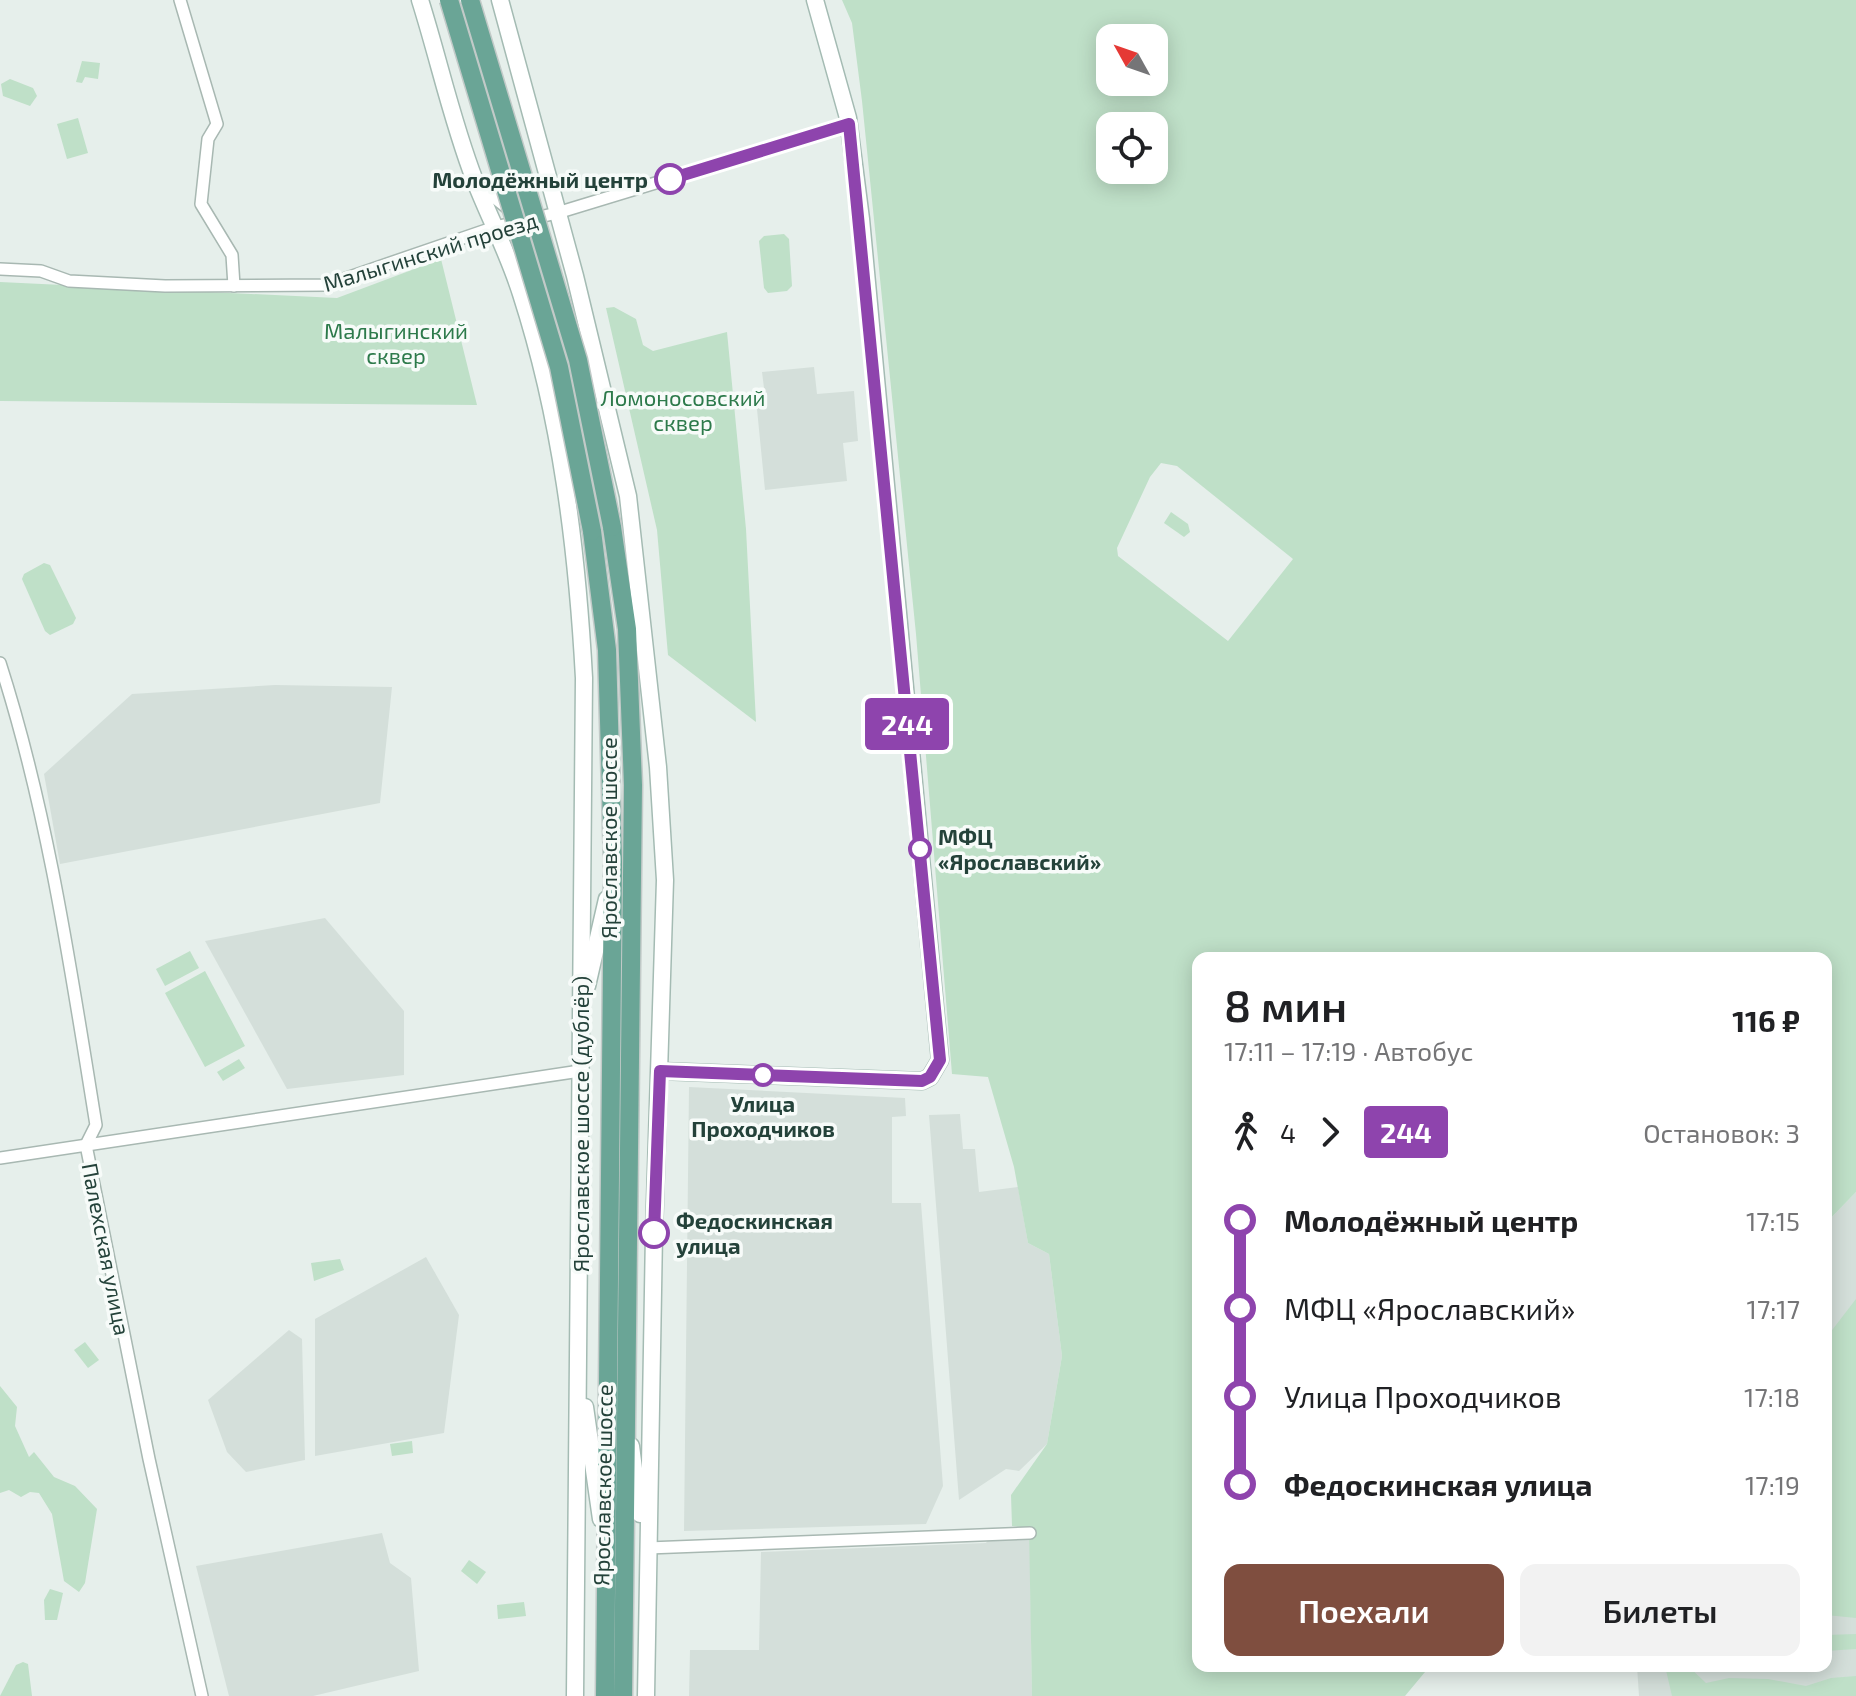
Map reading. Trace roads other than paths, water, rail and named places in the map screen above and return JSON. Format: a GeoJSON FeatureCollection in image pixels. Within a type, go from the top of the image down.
{"type":"FeatureCollection","features":[{"type":"Feature","properties":{"kind":"main road","name":"Ярославское шоссе"},"geometry":{"type":"LineString","coordinates":[[449,0],[559,367],[592,531],[607,650],[613,862],[605,1696]]}},
{"type":"Feature","properties":{"kind":"main road","name":"Ярославское шоссе"},"geometry":{"type":"LineString","coordinates":[[470,0],[578,360],[612,527],[627,629],[633,785],[623,1696]]}},
{"type":"Feature","properties":{"kind":"street"},"geometry":{"type":"LineString","coordinates":[[180,0],[217,124],[208,139],[201,204],[232,255],[234,286]]}},
{"type":"Feature","properties":{"kind":"street","name":"Ярославское шоссе (дублёр)"},"geometry":{"type":"LineString","coordinates":[[420,0],[475,180],[521,293],[551,407],[574,534],[584,678],[575,1696]]}},
{"type":"Feature","properties":{"kind":"street"},"geometry":{"type":"LineString","coordinates":[[500,0],[550,214],[575,276],[628,496],[647,648],[665,880],[646,1696]]}},
{"type":"Feature","properties":{"kind":"street"},"geometry":{"type":"LineString","coordinates":[[660,1071],[922,1081],[930,1077],[940,1060],[849,124],[815,0]]}},
{"type":"Feature","properties":{"kind":"street","name":"Малыгинский проезд"},"geometry":{"type":"LineString","coordinates":[[0,269],[41,271],[69,281],[234,286],[326,285],[495,227],[550,214],[849,124]]}},
{"type":"Feature","properties":{"kind":"street"},"geometry":{"type":"LineString","coordinates":[[475,180],[505,208],[550,214]]}},
{"type":"Feature","properties":{"kind":"street"},"geometry":{"type":"LineString","coordinates":[[521,293],[526,273],[540,259],[560,262],[575,276]]}},
{"type":"Feature","properties":{"kind":"street","name":"Палехская улица"},"geometry":{"type":"LineString","coordinates":[[0,663],[28,764],[73,982],[96,1125],[86,1145],[149,1459],[202,1696]]}},
{"type":"Feature","properties":{"kind":"street"},"geometry":{"type":"LineString","coordinates":[[581,1008],[604,916],[613,862]]}},
{"type":"Feature","properties":{"kind":"street"},"geometry":{"type":"LineString","coordinates":[[0,1158],[580,1071]]}},
{"type":"Feature","properties":{"kind":"street"},"geometry":{"type":"LineString","coordinates":[[577,1366],[606,1552]]}},
{"type":"Feature","properties":{"kind":"street"},"geometry":{"type":"LineString","coordinates":[[626,1417],[648,1579]]}},
{"type":"Feature","properties":{"kind":"street"},"geometry":{"type":"LineString","coordinates":[[648,1548],[1030,1533]]}},
{"type":"Feature","properties":{"kind":"place","name":"Молодёжный центр"},"geometry":{"type":"Point","coordinates":[670,179]}},
{"type":"Feature","properties":{"kind":"place","name":"МФЦ «Ярославский»"},"geometry":{"type":"Point","coordinates":[920,849]}},
{"type":"Feature","properties":{"kind":"place","name":"Улица Проходчиков"},"geometry":{"type":"Point","coordinates":[763,1075]}},
{"type":"Feature","properties":{"kind":"place","name":"Федоскинская улица"},"geometry":{"type":"Point","coordinates":[654,1233]}},
{"type":"Feature","properties":{"kind":"park label","name":"Малыгинский сквер"},"geometry":{"type":"Point","coordinates":[396,342]}},
{"type":"Feature","properties":{"kind":"park label","name":"Ломоносовский сквер"},"geometry":{"type":"Point","coordinates":[683,410]}}]}
